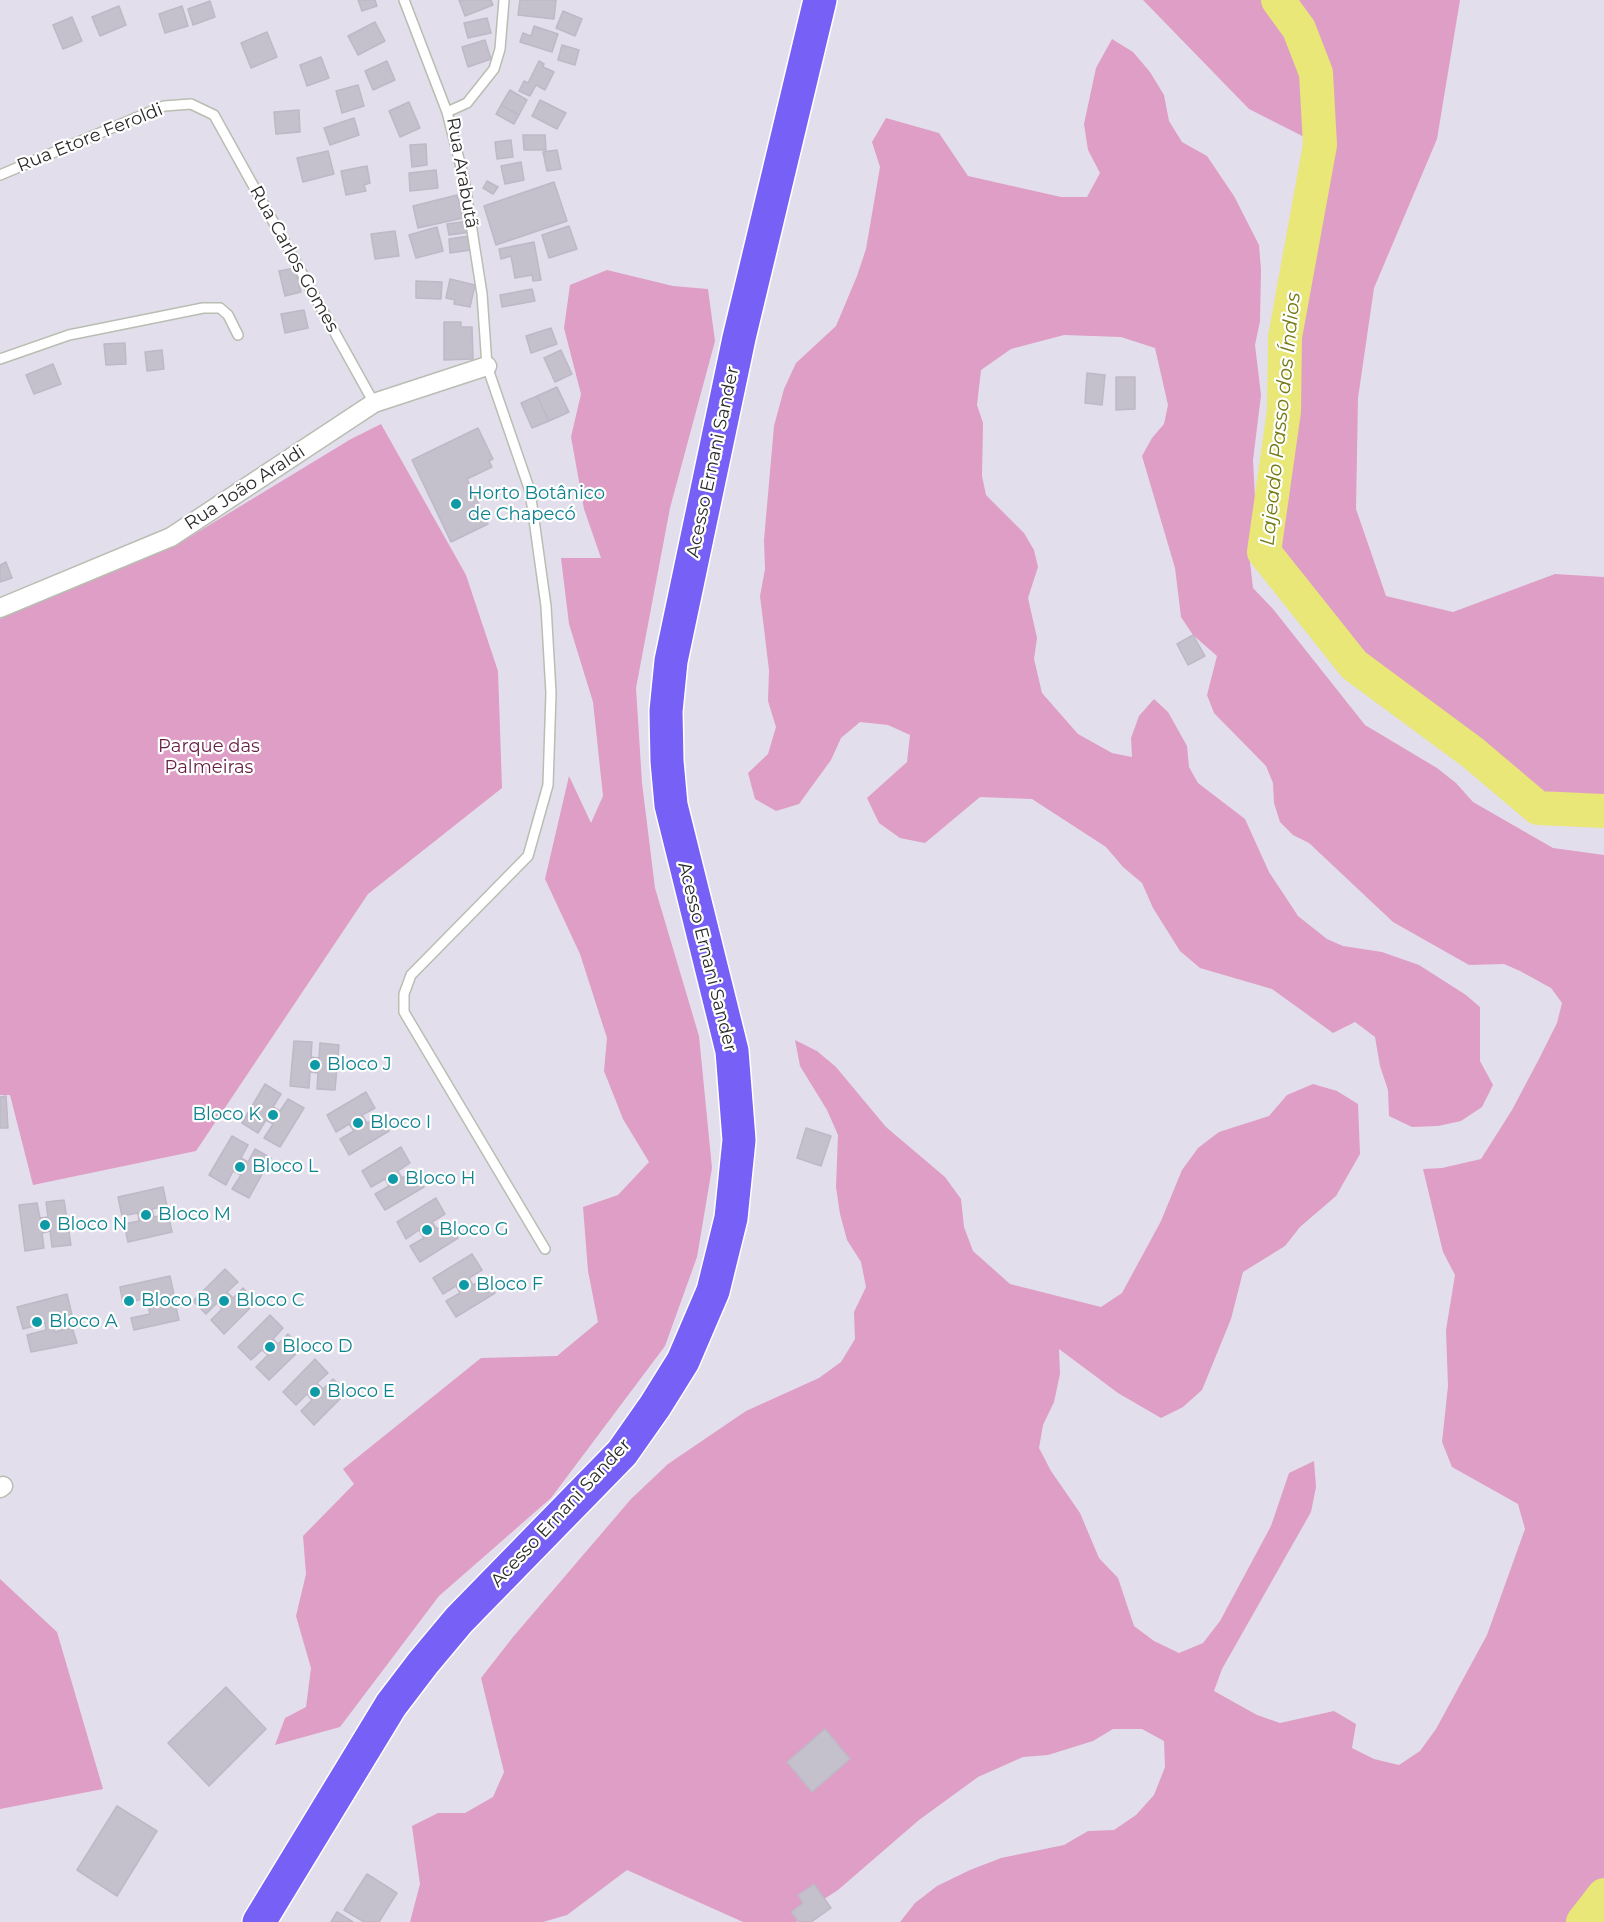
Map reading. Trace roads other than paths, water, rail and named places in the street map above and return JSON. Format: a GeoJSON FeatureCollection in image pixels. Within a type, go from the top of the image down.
{"type":"FeatureCollection","features":[{"type":"Feature","properties":{"kind":"highway","name":"Acesso Ernani Sander"},"geometry":{"type":"LineString","coordinates":[[259,1922],[391,1705],[423,1663],[459,1620],[622,1453],[683,1361],[713,1291],[731,1218],[739,1140],[732,1052],[671,805],[666,711],[671,661],[739,338],[820,0]]}},
{"type":"Feature","properties":{"kind":"street","name":"Rua João Araldi"},"geometry":{"type":"LineString","coordinates":[[0,608],[171,537],[374,403],[487,366]]}},
{"type":"Feature","properties":{"kind":"lane"},"geometry":{"type":"LineString","coordinates":[[404,0],[447,112]]}},
{"type":"Feature","properties":{"kind":"lane","name":"Rua Arabutã"},"geometry":{"type":"LineString","coordinates":[[504,0],[500,49],[494,69],[467,103],[447,112],[464,179],[482,294],[487,366],[530,490],[546,606],[551,693],[548,785],[528,856],[411,975],[404,994],[404,1012],[545,1250]]}},
{"type":"Feature","properties":{"kind":"lane","name":"Rua Etore Feroldi"},"geometry":{"type":"LineString","coordinates":[[0,176],[164,106],[191,104],[213,115]]}},
{"type":"Feature","properties":{"kind":"lane","name":"Rua Carlos Gomes"},"geometry":{"type":"LineString","coordinates":[[213,115],[374,403]]}},
{"type":"Feature","properties":{"kind":"lane"},"geometry":{"type":"LineString","coordinates":[[0,359],[69,335],[203,308],[220,308],[228,315],[238,335]]}},
{"type":"Feature","properties":{"kind":"waterway","name":"Lajeado Passo dos Índios"},"geometry":{"type":"LineString","coordinates":[[1278,0],[1299,29],[1316,73],[1320,145],[1285,337],[1284,411],[1264,552],[1354,665],[1473,753],[1538,808],[1604,811]]}},
{"type":"Feature","properties":{"kind":"waterway"},"geometry":{"type":"LineString","coordinates":[[1583,1922],[1604,1895]]}},
{"type":"Feature","properties":{"kind":"place","name":"Horto Botânico de Chapecó"},"geometry":{"type":"Point","coordinates":[456,504]}},
{"type":"Feature","properties":{"kind":"place","name":"Bloco J"},"geometry":{"type":"Point","coordinates":[315,1065]}},
{"type":"Feature","properties":{"kind":"place","name":"Bloco K"},"geometry":{"type":"Point","coordinates":[273,1115]}},
{"type":"Feature","properties":{"kind":"place","name":"Bloco I"},"geometry":{"type":"Point","coordinates":[358,1123]}},
{"type":"Feature","properties":{"kind":"place","name":"Bloco L"},"geometry":{"type":"Point","coordinates":[240,1167]}},
{"type":"Feature","properties":{"kind":"place","name":"Bloco H"},"geometry":{"type":"Point","coordinates":[393,1179]}},
{"type":"Feature","properties":{"kind":"place","name":"Bloco M"},"geometry":{"type":"Point","coordinates":[146,1215]}},
{"type":"Feature","properties":{"kind":"place","name":"Bloco N"},"geometry":{"type":"Point","coordinates":[45,1225]}},
{"type":"Feature","properties":{"kind":"place","name":"Bloco G"},"geometry":{"type":"Point","coordinates":[427,1230]}},
{"type":"Feature","properties":{"kind":"place","name":"Bloco F"},"geometry":{"type":"Point","coordinates":[464,1285]}},
{"type":"Feature","properties":{"kind":"place","name":"Bloco B"},"geometry":{"type":"Point","coordinates":[129,1301]}},
{"type":"Feature","properties":{"kind":"place","name":"Bloco C"},"geometry":{"type":"Point","coordinates":[224,1301]}},
{"type":"Feature","properties":{"kind":"place","name":"Bloco A"},"geometry":{"type":"Point","coordinates":[37,1322]}},
{"type":"Feature","properties":{"kind":"place","name":"Bloco D"},"geometry":{"type":"Point","coordinates":[270,1347]}},
{"type":"Feature","properties":{"kind":"place","name":"Bloco E"},"geometry":{"type":"Point","coordinates":[315,1392]}},
{"type":"Feature","properties":{"kind":"park label","name":"Parque das Palmeiras"},"geometry":{"type":"Point","coordinates":[209,757]}}]}
